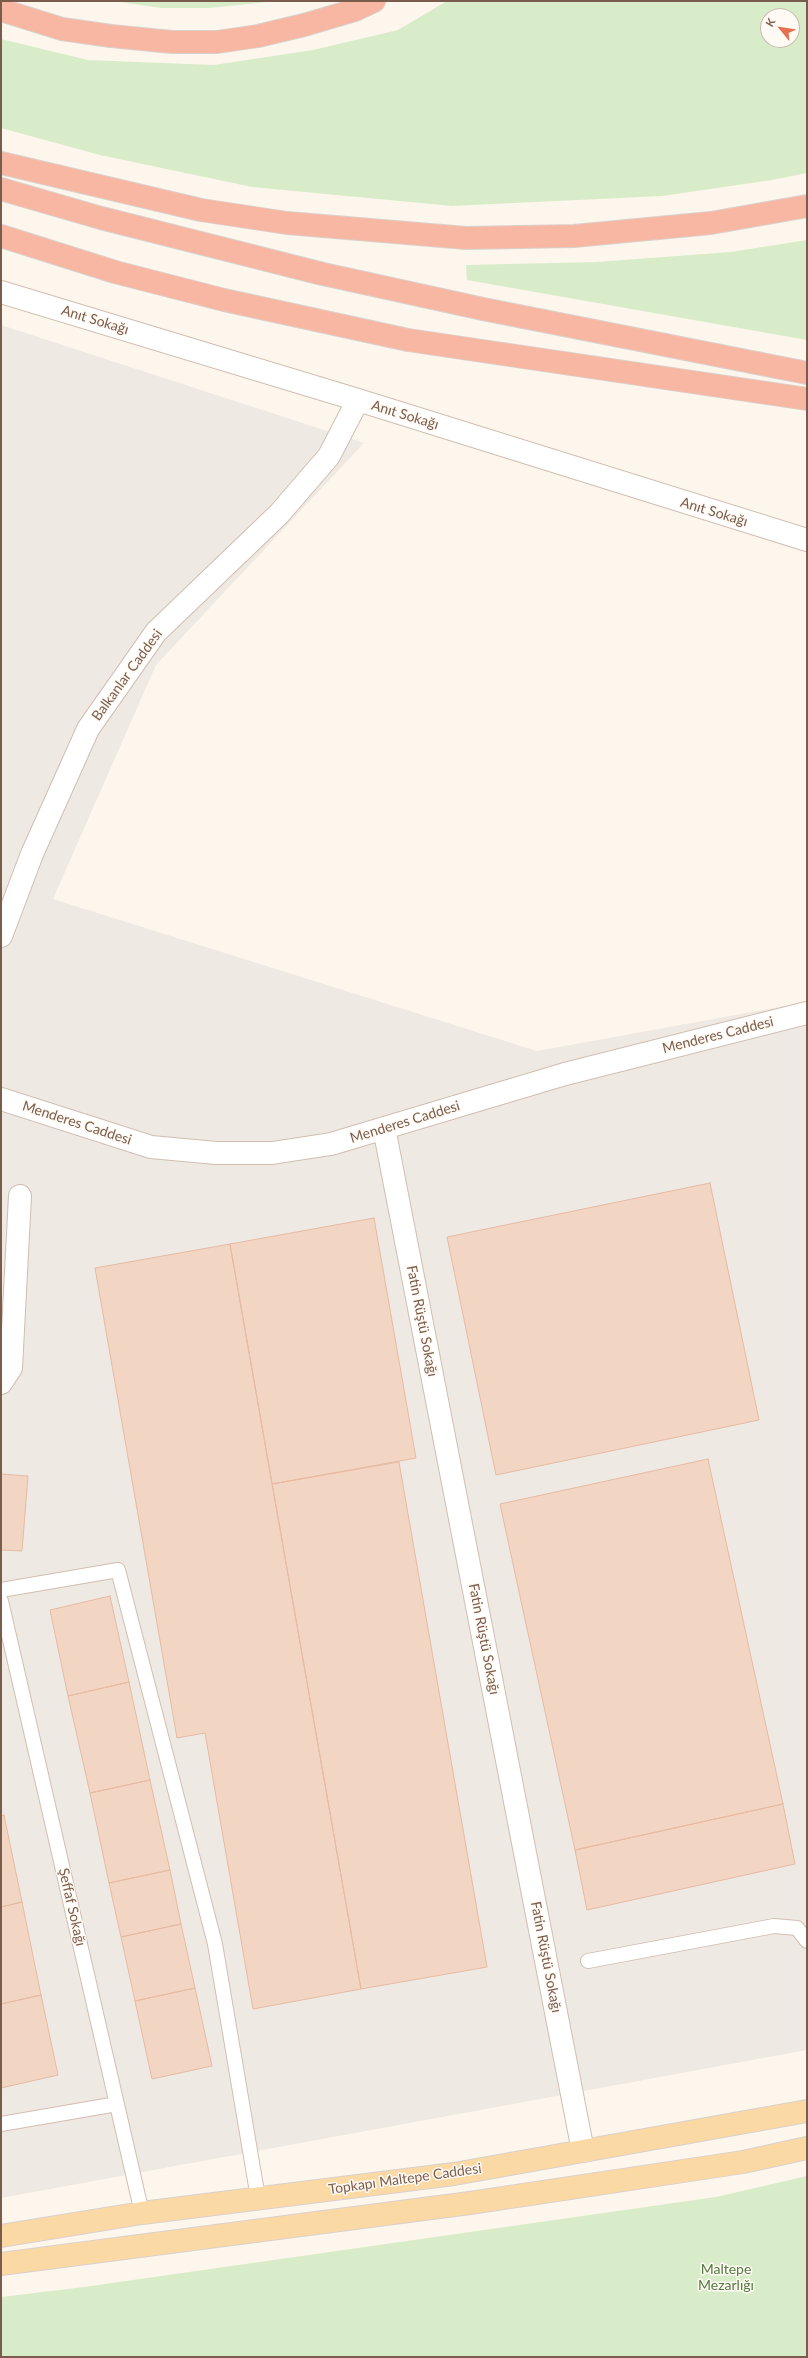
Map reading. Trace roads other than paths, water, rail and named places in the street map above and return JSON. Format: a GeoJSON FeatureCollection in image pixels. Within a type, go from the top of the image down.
{"type":"FeatureCollection","features":[{"type":"Feature","properties":{"kind":"highway"},"geometry":{"type":"LineString","coordinates":[[1,10],[62,28],[111,36],[172,42],[216,42],[258,36],[304,25],[355,10],[374,1]]}},
{"type":"Feature","properties":{"kind":"highway"},"geometry":{"type":"LineString","coordinates":[[1,163],[201,210],[287,223],[466,238],[582,236],[711,223],[807,206]]}},
{"type":"Feature","properties":{"kind":"highway"},"geometry":{"type":"LineString","coordinates":[[1,189],[101,218],[324,274],[483,309],[807,373]]}},
{"type":"Feature","properties":{"kind":"highway"},"geometry":{"type":"LineString","coordinates":[[1,236],[115,272],[224,300],[408,340],[807,399]]}},
{"type":"Feature","properties":{"kind":"main road","name":"Topkapı Maltepe Caddesi"},"geometry":{"type":"LineString","coordinates":[[1,2236],[142,2213],[454,2174],[807,2111]]}},
{"type":"Feature","properties":{"kind":"main road"},"geometry":{"type":"LineString","coordinates":[[1,2264],[588,2185],[742,2162],[807,2148]]}},
{"type":"Feature","properties":{"kind":"main road"},"geometry":{"type":"LineString","coordinates":[[583,2151],[588,2185]]}},
{"type":"Feature","properties":{"kind":"street","name":"Anıt Sokağı"},"geometry":{"type":"LineString","coordinates":[[1,292],[358,400],[807,540]]}},
{"type":"Feature","properties":{"kind":"street","name":"Balkanlar Caddesi"},"geometry":{"type":"LineString","coordinates":[[1,936],[32,854],[88,729],[156,632],[278,514],[329,456],[358,400]]}},
{"type":"Feature","properties":{"kind":"street","name":"Menderes Caddesi"},"geometry":{"type":"LineString","coordinates":[[1,1099],[151,1147],[216,1153],[272,1152],[324,1145],[564,1074],[807,1013]]}},
{"type":"Feature","properties":{"kind":"street","name":"Fatin Rüştü Sokağı"},"geometry":{"type":"LineString","coordinates":[[384,1128],[583,2151]]}},
{"type":"Feature","properties":{"kind":"street"},"geometry":{"type":"LineString","coordinates":[[1,1383],[11,1368],[20,1196]]}},
{"type":"Feature","properties":{"kind":"lane"},"geometry":{"type":"LineString","coordinates":[[1,1590],[118,1570],[215,1944],[258,2198]]}},
{"type":"Feature","properties":{"kind":"lane","name":"Şeffaf Sokağı"},"geometry":{"type":"LineString","coordinates":[[1,1601],[142,2213]]}},
{"type":"Feature","properties":{"kind":"lane"},"geometry":{"type":"LineString","coordinates":[[588,1961],[774,1926],[797,1928],[807,1941]]}},
{"type":"Feature","properties":{"kind":"lane"},"geometry":{"type":"LineString","coordinates":[[1,2124],[117,2104]]}},
{"type":"Feature","properties":{"kind":"park label","name":"Maltepe Mezarlığı"},"geometry":{"type":"Point","coordinates":[726,2278]}}]}
